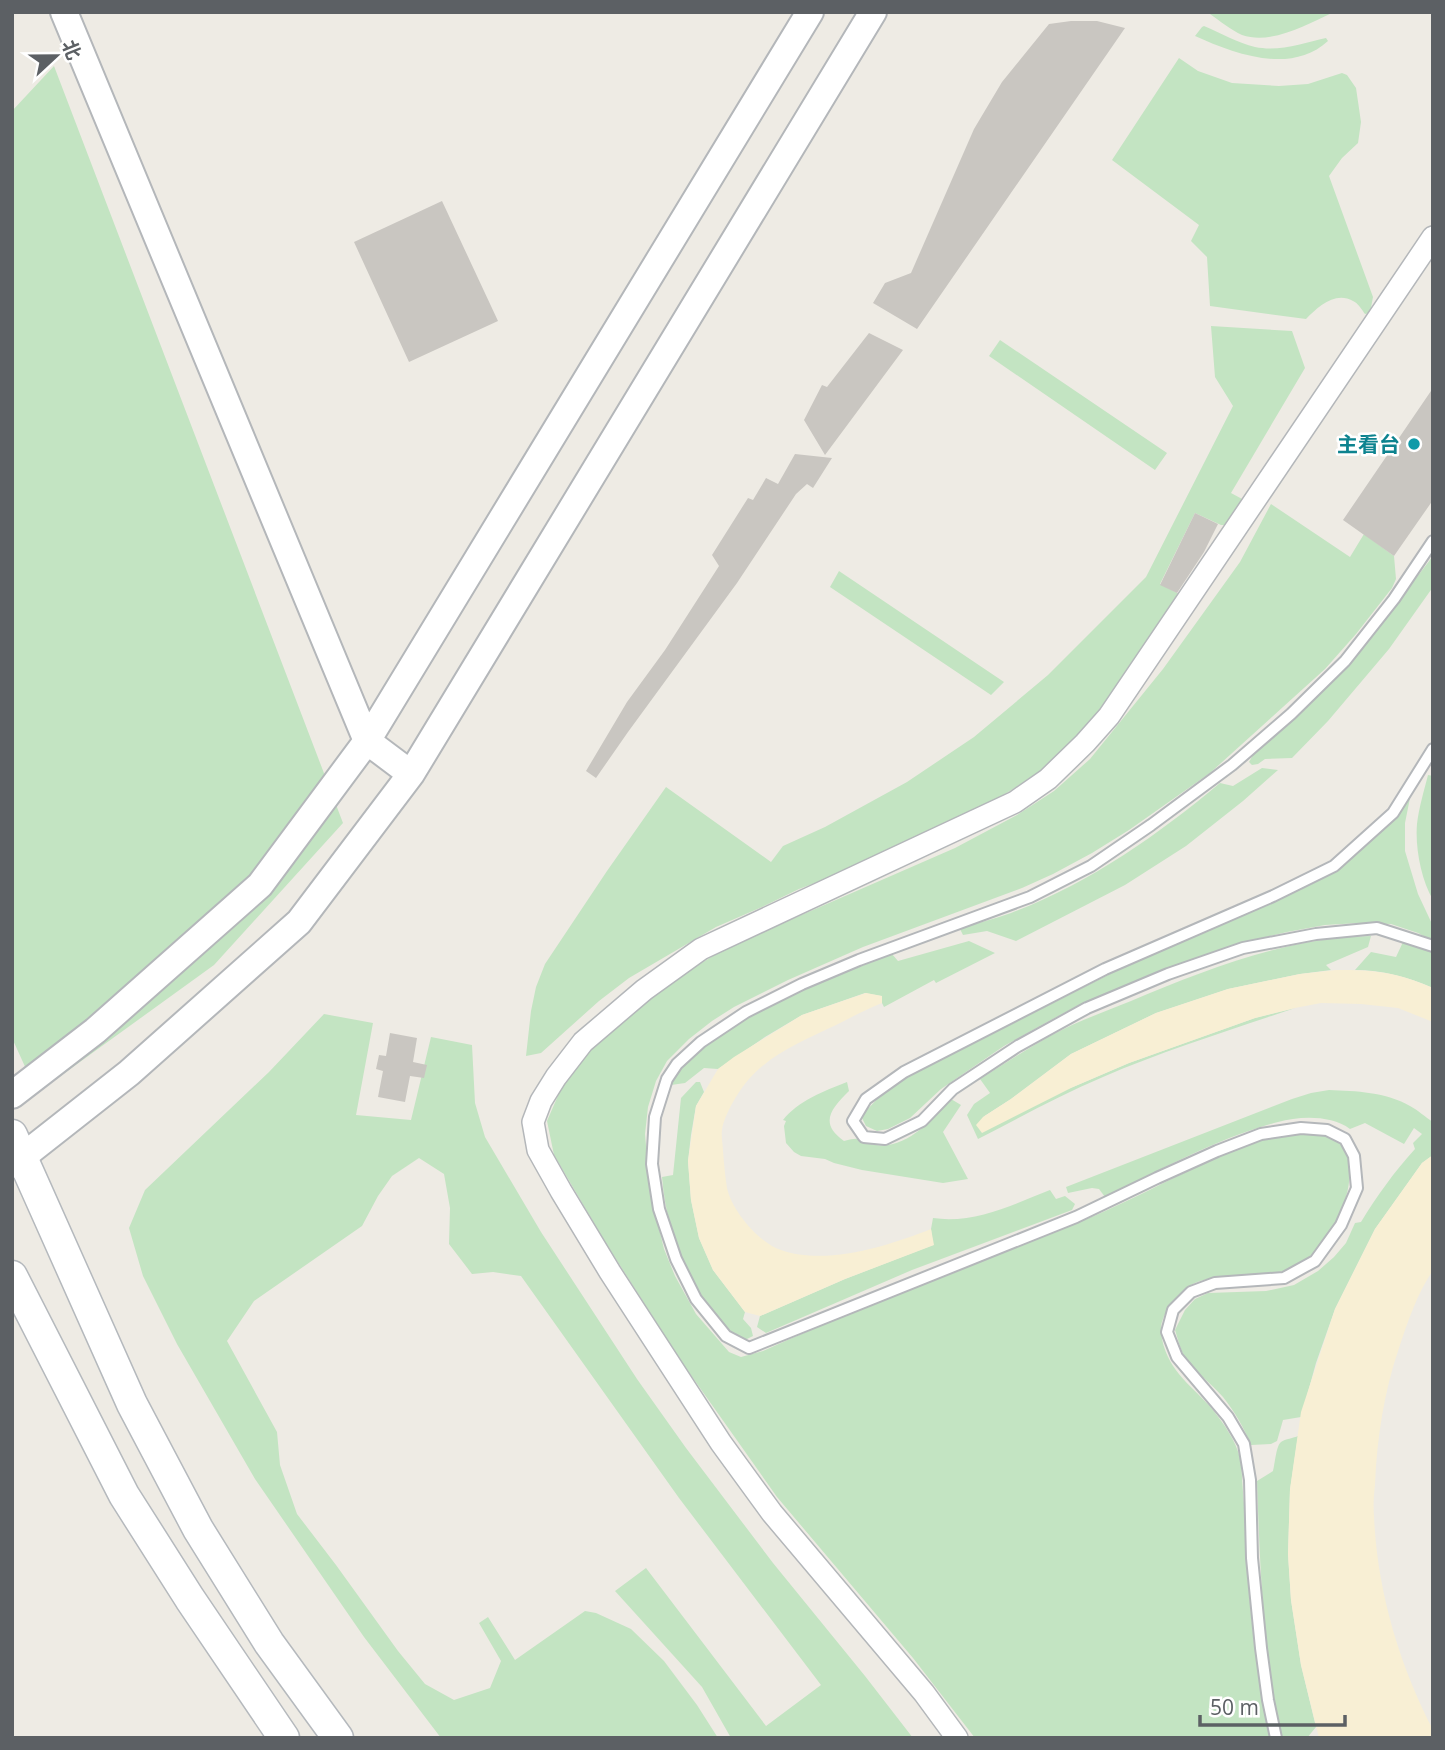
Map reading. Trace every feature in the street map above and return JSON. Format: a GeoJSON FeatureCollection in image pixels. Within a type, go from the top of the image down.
{"type":"FeatureCollection","features":[{"type":"Feature","properties":{"kind":"main road"},"geometry":{"type":"LineString","coordinates":[[16,1152],[132,1404],[198,1529],[269,1643],[338,1738]]}},
{"type":"Feature","properties":{"kind":"main road"},"geometry":{"type":"LineString","coordinates":[[12,1276],[124,1495],[284,1738]]}},
{"type":"Feature","properties":{"kind":"street"},"geometry":{"type":"LineString","coordinates":[[64,12],[367,741],[411,774]]}},
{"type":"Feature","properties":{"kind":"street"},"geometry":{"type":"LineString","coordinates":[[12,1094],[95,1031],[260,886],[367,741],[810,12]]}},
{"type":"Feature","properties":{"kind":"street"},"geometry":{"type":"LineString","coordinates":[[16,1152],[129,1073],[299,922],[411,774],[873,12]]}},
{"type":"Feature","properties":{"kind":"street"},"geometry":{"type":"LineString","coordinates":[[957,1738],[924,1693],[772,1513],[721,1443],[561,1191],[538,1150],[533,1122],[541,1101],[556,1077],[583,1042],[701,948],[1015,802],[1048,779],[1085,743],[1109,716],[1433,237]]}},
{"type":"Feature","properties":{"kind":"lane"},"geometry":{"type":"LineString","coordinates":[[1276,1738],[1261,1648],[1252,1558],[1250,1480],[1244,1444],[1228,1417],[1177,1357],[1167,1332],[1173,1310],[1191,1292],[1215,1283],[1284,1278],[1315,1261],[1341,1225],[1357,1188],[1354,1156],[1345,1139],[1327,1130],[1301,1128],[1261,1135],[1169,1173],[1076,1217],[749,1348],[726,1336],[703,1308],[676,1259],[659,1209],[652,1164],[655,1117],[667,1079],[677,1064],[701,1042],[746,1012],[859,960],[1030,897],[1091,866],[1151,825],[1232,765],[1345,661],[1394,599],[1433,541]]}},
{"type":"Feature","properties":{"kind":"lane"},"geometry":{"type":"LineString","coordinates":[[1433,748],[1393,813],[1334,866],[1273,896],[1105,969],[904,1072],[866,1099],[853,1121],[864,1137],[886,1139],[922,1121],[953,1089],[1018,1046],[1087,1008],[1168,974],[1243,948],[1316,934],[1377,928],[1433,946]]}},
{"type":"Feature","properties":{"kind":"green space"},"geometry":{"type":"Polygon","coordinates":[[[1332,13],[1276,36],[1253,37],[1234,31],[1210,14],[1332,13]]]}},
{"type":"Feature","properties":{"kind":"green space"},"geometry":{"type":"Polygon","coordinates":[[[1204,26],[1255,47],[1291,46],[1326,38],[1328,41],[1297,57],[1263,58],[1227,49],[1195,36],[1204,26]]]}},
{"type":"Feature","properties":{"kind":"green space"},"geometry":{"type":"Polygon","coordinates":[[[1179,58],[1198,71],[1232,83],[1279,86],[1308,84],[1342,73],[1347,75],[1356,88],[1361,122],[1358,143],[1342,158],[1329,176],[1373,297],[1370,313],[1365,314],[1358,305],[1346,298],[1333,299],[1321,305],[1306,319],[1210,306],[1207,257],[1191,241],[1199,225],[1112,160],[1179,58]]]}},
{"type":"Feature","properties":{"kind":"green space"},"geometry":{"type":"Polygon","coordinates":[[[54,66],[343,823],[214,965],[37,1093],[12,1038],[12,111],[54,66]]]}},
{"type":"Feature","properties":{"kind":"green space"},"geometry":{"type":"Polygon","coordinates":[[[1211,326],[1292,331],[1305,368],[1231,493],[1244,500],[1231,525],[1221,525],[1195,513],[1160,584],[1183,596],[1142,657],[1085,730],[1058,758],[994,801],[847,871],[799,889],[716,927],[629,978],[541,1053],[526,1056],[531,1011],[545,964],[666,787],[771,862],[783,846],[825,827],[907,782],[974,737],[1048,675],[1146,577],[1233,406],[1215,377],[1211,326]]]}},
{"type":"Feature","properties":{"kind":"green space"},"geometry":{"type":"Polygon","coordinates":[[[1000,340],[1167,453],[1155,470],[989,356],[1000,340]]]}},
{"type":"Feature","properties":{"kind":"green space"},"geometry":{"type":"Polygon","coordinates":[[[1271,504],[1350,557],[1364,534],[1394,556],[1396,579],[1392,588],[1325,669],[1210,773],[1092,853],[1022,888],[863,947],[788,980],[712,1021],[667,1061],[656,1081],[648,1107],[645,1134],[650,1191],[664,1249],[696,1314],[729,1352],[741,1357],[763,1351],[1094,1216],[1250,1144],[1265,1139],[1313,1133],[1334,1138],[1345,1150],[1350,1169],[1346,1197],[1333,1227],[1312,1254],[1294,1267],[1280,1272],[1208,1279],[1194,1283],[1173,1302],[1161,1327],[1165,1351],[1170,1361],[1221,1421],[1233,1439],[1240,1458],[1251,1616],[1270,1738],[975,1738],[913,1658],[777,1497],[683,1364],[605,1242],[554,1155],[547,1121],[560,1091],[582,1057],[654,992],[726,948],[955,848],[1017,815],[1054,791],[1090,759],[1163,669],[1240,562],[1271,504]]]}},
{"type":"Feature","properties":{"kind":"green space"},"geometry":{"type":"Polygon","coordinates":[[[1433,556],[1433,587],[1389,649],[1328,721],[1292,758],[1265,759],[1252,765],[1249,762],[1253,755],[1301,712],[1364,646],[1433,556]]]}},
{"type":"Feature","properties":{"kind":"green space"},"geometry":{"type":"Polygon","coordinates":[[[839,571],[1004,682],[991,695],[830,587],[839,571]]]}},
{"type":"Feature","properties":{"kind":"green space"},"geometry":{"type":"Polygon","coordinates":[[[1262,768],[1278,770],[1186,846],[1125,885],[1016,941],[987,931],[963,935],[960,929],[1040,901],[1095,873],[1172,821],[1220,783],[1233,786],[1262,768]]]}},
{"type":"Feature","properties":{"kind":"green space"},"geometry":{"type":"Polygon","coordinates":[[[1428,775],[1433,776],[1433,900],[1422,873],[1417,843],[1418,818],[1428,775]]]}},
{"type":"Feature","properties":{"kind":"green space"},"geometry":{"type":"Polygon","coordinates":[[[1411,793],[1405,823],[1405,851],[1418,894],[1433,926],[1433,941],[1391,924],[1359,923],[1325,925],[1241,943],[1154,973],[1077,1006],[1004,1046],[941,1089],[910,1118],[888,1129],[877,1131],[866,1126],[861,1116],[882,1094],[901,1080],[1112,973],[1324,877],[1375,838],[1411,793]]]}},
{"type":"Feature","properties":{"kind":"green space"},"geometry":{"type":"Polygon","coordinates":[[[1371,936],[1368,947],[1326,965],[1331,970],[1228,989],[1156,1013],[1071,1054],[983,1117],[1073,1087],[1129,1063],[1255,1018],[1295,1008],[1126,1067],[1071,1091],[978,1139],[967,1115],[974,1104],[990,1093],[980,1079],[1052,1035],[1160,989],[1248,957],[1309,942],[1371,936]]]}},
{"type":"Feature","properties":{"kind":"green space"},"geometry":{"type":"Polygon","coordinates":[[[969,941],[995,953],[936,983],[934,980],[884,1007],[881,996],[865,993],[802,1015],[718,1069],[704,1068],[685,1083],[671,1085],[687,1063],[710,1043],[770,1006],[892,954],[898,961],[969,941]]]}},
{"type":"Feature","properties":{"kind":"green space"},"geometry":{"type":"Polygon","coordinates":[[[1403,942],[1433,952],[1433,988],[1395,975],[1355,970],[1371,952],[1396,957],[1403,942]]]}},
{"type":"Feature","properties":{"kind":"green space"},"geometry":{"type":"Polygon","coordinates":[[[324,1014],[373,1023],[356,1115],[411,1120],[431,1037],[472,1045],[475,1103],[485,1137],[541,1232],[637,1379],[686,1448],[773,1563],[913,1738],[731,1738],[702,1687],[615,1591],[646,1568],[766,1726],[821,1685],[679,1498],[521,1276],[493,1272],[472,1274],[449,1244],[450,1208],[444,1174],[419,1158],[392,1176],[362,1226],[254,1301],[227,1341],[277,1432],[280,1465],[297,1514],[425,1684],[454,1700],[490,1688],[501,1661],[479,1623],[488,1617],[515,1660],[585,1611],[596,1613],[631,1629],[664,1661],[718,1738],[441,1738],[364,1637],[255,1479],[177,1344],[143,1276],[129,1228],[145,1190],[269,1072],[324,1014]]]}},
{"type":"Feature","properties":{"kind":"green space"},"geometry":{"type":"Polygon","coordinates":[[[696,1082],[700,1082],[704,1092],[696,1106],[691,1135],[688,1161],[691,1200],[699,1238],[713,1270],[745,1312],[743,1319],[751,1328],[753,1336],[745,1340],[722,1323],[694,1285],[678,1251],[667,1214],[662,1177],[673,1175],[681,1098],[696,1082]]]}},
{"type":"Feature","properties":{"kind":"green space"},"geometry":{"type":"Polygon","coordinates":[[[847,1082],[849,1091],[837,1103],[830,1116],[831,1128],[844,1141],[858,1139],[876,1145],[898,1142],[918,1131],[951,1099],[961,1105],[943,1132],[968,1179],[943,1183],[862,1170],[794,1152],[786,1143],[786,1121],[783,1120],[804,1102],[847,1082]]]}},
{"type":"Feature","properties":{"kind":"green space"},"geometry":{"type":"Polygon","coordinates":[[[1329,1090],[1381,1095],[1413,1108],[1433,1122],[1433,1155],[1422,1163],[1375,1229],[1335,1309],[1301,1417],[1283,1420],[1277,1441],[1251,1445],[1227,1403],[1183,1354],[1175,1330],[1185,1310],[1195,1299],[1208,1293],[1266,1291],[1294,1285],[1318,1271],[1346,1243],[1355,1223],[1361,1222],[1386,1184],[1415,1149],[1413,1143],[1422,1134],[1414,1128],[1404,1144],[1365,1123],[1350,1129],[1325,1119],[1296,1119],[1256,1128],[1212,1145],[1105,1197],[1099,1189],[1068,1193],[1066,1187],[1292,1099],[1329,1090]]]}},
{"type":"Feature","properties":{"kind":"green space"},"geometry":{"type":"Polygon","coordinates":[[[1050,1190],[1056,1199],[1065,1196],[1075,1204],[1072,1210],[912,1270],[766,1333],[757,1327],[760,1316],[933,1245],[933,1218],[978,1216],[1050,1190]]]}},
{"type":"Feature","properties":{"kind":"green space"},"geometry":{"type":"Polygon","coordinates":[[[1298,1436],[1290,1490],[1288,1554],[1291,1600],[1301,1665],[1316,1727],[1307,1738],[1281,1738],[1266,1642],[1257,1481],[1273,1471],[1279,1444],[1298,1436]]]}},
{"type":"Feature","properties":{"kind":"sand"},"geometry":{"type":"Polygon","coordinates":[[[1336,970],[1385,973],[1433,988],[1433,1022],[1398,1008],[1361,1004],[1321,1003],[1295,1008],[1255,1018],[1129,1063],[1073,1087],[982,1133],[976,1125],[983,1117],[1071,1054],[1156,1013],[1228,989],[1300,974],[1336,970]]]}},
{"type":"Feature","properties":{"kind":"sand"},"geometry":{"type":"Polygon","coordinates":[[[866,993],[882,996],[882,1003],[778,1055],[758,1070],[741,1090],[729,1110],[722,1130],[727,1188],[740,1216],[764,1241],[781,1250],[817,1256],[837,1255],[896,1242],[931,1229],[934,1245],[845,1279],[760,1316],[745,1312],[713,1270],[699,1238],[691,1200],[688,1161],[696,1106],[718,1069],[734,1057],[802,1015],[866,993]]]}},
{"type":"Feature","properties":{"kind":"sand"},"geometry":{"type":"Polygon","coordinates":[[[1433,1155],[1433,1270],[1413,1308],[1389,1381],[1380,1432],[1374,1508],[1376,1544],[1385,1599],[1400,1653],[1433,1730],[1433,1738],[1319,1738],[1301,1665],[1291,1600],[1288,1554],[1290,1489],[1301,1412],[1335,1309],[1375,1229],[1422,1163],[1433,1155]]]}},
{"type":"Feature","properties":{"kind":"building"},"geometry":{"type":"Polygon","coordinates":[[[1097,21],[1125,28],[917,329],[873,303],[885,283],[911,273],[974,129],[1002,82],[1049,24],[1097,21]]]}},
{"type":"Feature","properties":{"kind":"building"},"geometry":{"type":"Polygon","coordinates":[[[442,201],[498,321],[409,362],[354,242],[442,201]]]}},
{"type":"Feature","properties":{"kind":"building"},"geometry":{"type":"Polygon","coordinates":[[[869,333],[903,350],[825,455],[804,420],[822,385],[827,387],[869,333]]]}},
{"type":"Feature","properties":{"kind":"building","name":"主看台"},"geometry":{"type":"Polygon","coordinates":[[[1433,388],[1433,500],[1394,556],[1343,520],[1433,388]]]}},
{"type":"Feature","properties":{"kind":"building"},"geometry":{"type":"Polygon","coordinates":[[[795,454],[832,458],[813,488],[807,484],[796,494],[737,583],[596,778],[586,771],[627,702],[665,650],[719,566],[712,555],[748,498],[753,500],[766,478],[778,484],[795,454]]]}},
{"type":"Feature","properties":{"kind":"building"},"geometry":{"type":"Polygon","coordinates":[[[1195,513],[1218,524],[1204,552],[1177,593],[1160,585],[1195,513]]]}},
{"type":"Feature","properties":{"kind":"building"},"geometry":{"type":"Polygon","coordinates":[[[390,1033],[417,1038],[413,1062],[427,1065],[424,1078],[410,1076],[405,1102],[378,1097],[383,1071],[376,1069],[379,1055],[386,1056],[390,1033]]]}},
{"type":"Feature","properties":{"kind":"place","name":"主看台"},"geometry":{"type":"Point","coordinates":[1414,444]}}]}
